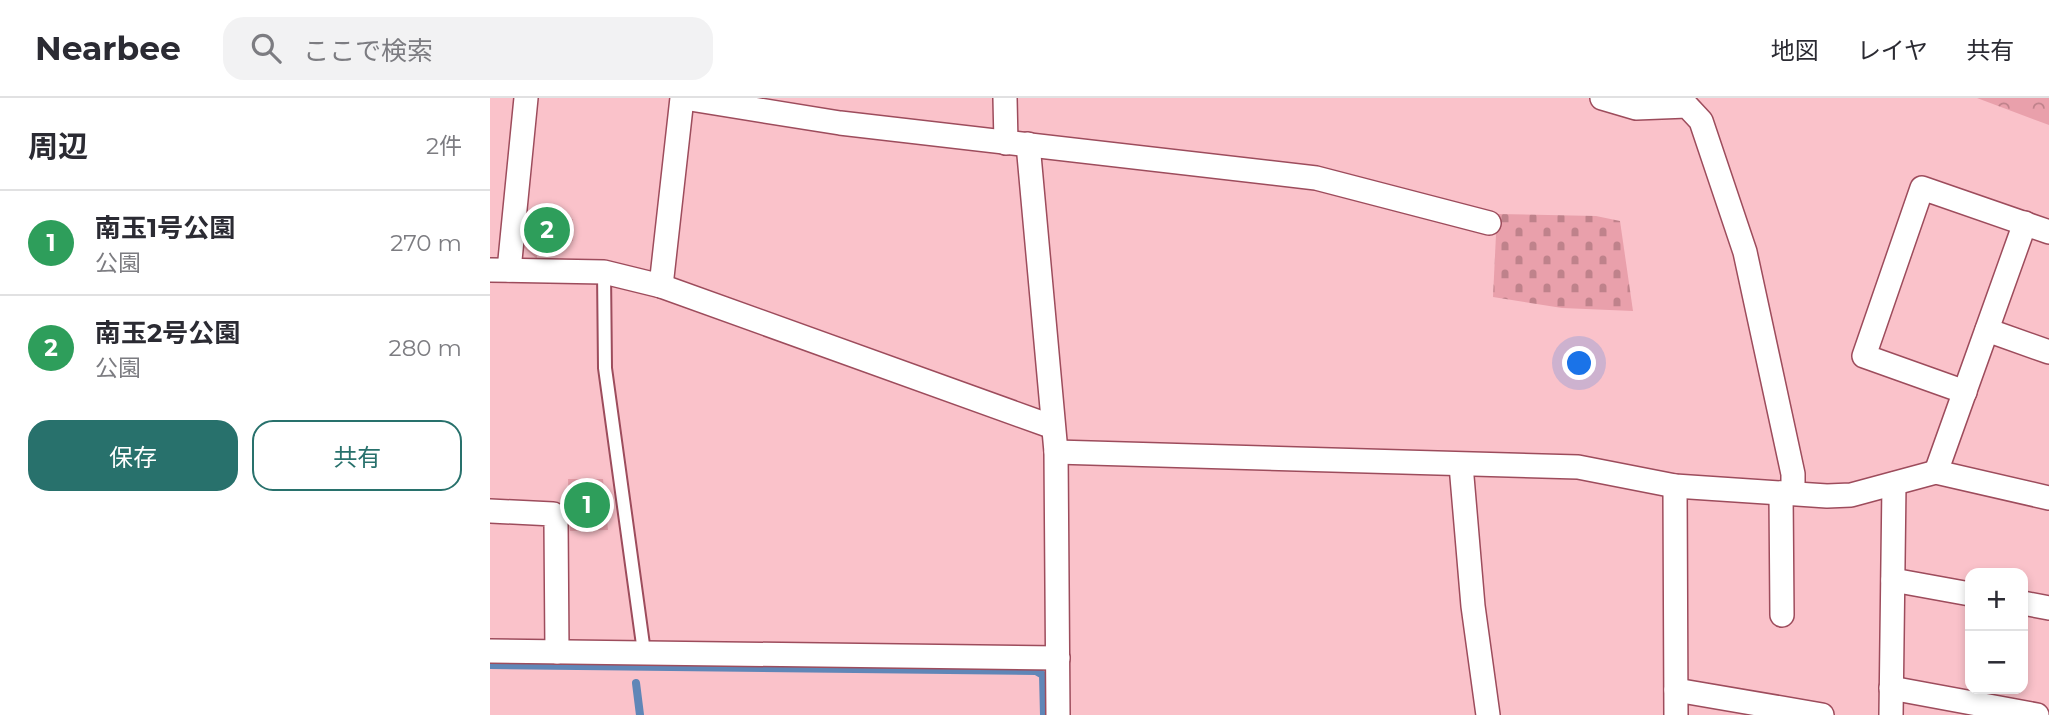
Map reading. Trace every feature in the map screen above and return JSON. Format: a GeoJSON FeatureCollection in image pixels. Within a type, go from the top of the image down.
{"type":"FeatureCollection","features":[{"type":"Feature","properties":{"kind":"street"},"geometry":{"type":"LineString","coordinates":[[526,98],[499,270],[604,272],[661,286],[1053,427]]}},
{"type":"Feature","properties":{"kind":"street"},"geometry":{"type":"LineString","coordinates":[[661,286],[683,98],[840,123],[1316,178],[1489,223]]}},
{"type":"Feature","properties":{"kind":"street"},"geometry":{"type":"LineString","coordinates":[[1005,98],[1017,143],[1056,452],[1058,715]]}},
{"type":"Feature","properties":{"kind":"street"},"geometry":{"type":"LineString","coordinates":[[1602,98],[1636,108],[1687,106],[1701,121],[1745,252],[1793,474],[1787,493],[1782,615]]}},
{"type":"Feature","properties":{"kind":"street"},"geometry":{"type":"LineString","coordinates":[[1965,392],[1864,356],[1922,188],[2049,232]]}},
{"type":"Feature","properties":{"kind":"street"},"geometry":{"type":"LineString","coordinates":[[1936,472],[2025,223]]}},
{"type":"Feature","properties":{"kind":"street"},"geometry":{"type":"LineString","coordinates":[[1987,330],[2049,352]]}},
{"type":"Feature","properties":{"kind":"street"},"geometry":{"type":"LineString","coordinates":[[1056,452],[1578,467],[1675,486],[1851,495],[1936,472],[2049,498]]}},
{"type":"Feature","properties":{"kind":"street"},"geometry":{"type":"LineString","coordinates":[[1461,465],[1473,606],[1488,715]]}},
{"type":"Feature","properties":{"kind":"street"},"geometry":{"type":"LineString","coordinates":[[1891,715],[1894,484]]}},
{"type":"Feature","properties":{"kind":"street"},"geometry":{"type":"LineString","coordinates":[[1675,486],[1676,715]]}},
{"type":"Feature","properties":{"kind":"street"},"geometry":{"type":"LineString","coordinates":[[490,511],[553,514],[556,522],[557,652]]}},
{"type":"Feature","properties":{"kind":"street"},"geometry":{"type":"LineString","coordinates":[[1893,580],[1965,593]]}},
{"type":"Feature","properties":{"kind":"street"},"geometry":{"type":"LineString","coordinates":[[2028,604],[2049,608]]}},
{"type":"Feature","properties":{"kind":"street"},"geometry":{"type":"LineString","coordinates":[[490,651],[1058,658]]}},
{"type":"Feature","properties":{"kind":"street"},"geometry":{"type":"LineString","coordinates":[[1891,688],[2037,715]]}},
{"type":"Feature","properties":{"kind":"street"},"geometry":{"type":"LineString","coordinates":[[1676,690],[1822,715]]}},
{"type":"Feature","properties":{"kind":"lane"},"geometry":{"type":"LineString","coordinates":[[604,272],[605,368],[644,652]]}},
{"type":"Feature","properties":{"kind":"green space"},"geometry":{"type":"Polygon","coordinates":[[[1977,98],[2049,98],[2049,125],[1977,98]]]}},
{"type":"Feature","properties":{"kind":"green space"},"geometry":{"type":"Polygon","coordinates":[[[1497,214],[1596,216],[1620,221],[1633,311],[1562,308],[1493,297],[1497,214]]]}},
{"type":"Feature","properties":{"kind":"green space"},"geometry":{"type":"Polygon","coordinates":[[[521,219],[573,219],[573,241],[537,241],[537,259],[521,245],[521,219]]]}},
{"type":"Feature","properties":{"kind":"green space"},"geometry":{"type":"Polygon","coordinates":[[[568,479],[603,479],[608,530],[570,531],[568,479]]]}},
{"type":"Feature","properties":{"kind":"waterway"},"geometry":{"type":"LineString","coordinates":[[490,665],[1036,671],[1043,675],[1044,715]]}},
{"type":"Feature","properties":{"kind":"waterway"},"geometry":{"type":"LineString","coordinates":[[636,683],[640,715]]}},
{"type":"Feature","properties":{"kind":"place","name":"南玉2号公園"},"geometry":{"type":"Point","coordinates":[547,230]}},
{"type":"Feature","properties":{"kind":"place","name":"南玉1号公園"},"geometry":{"type":"Point","coordinates":[587,505]}}]}
